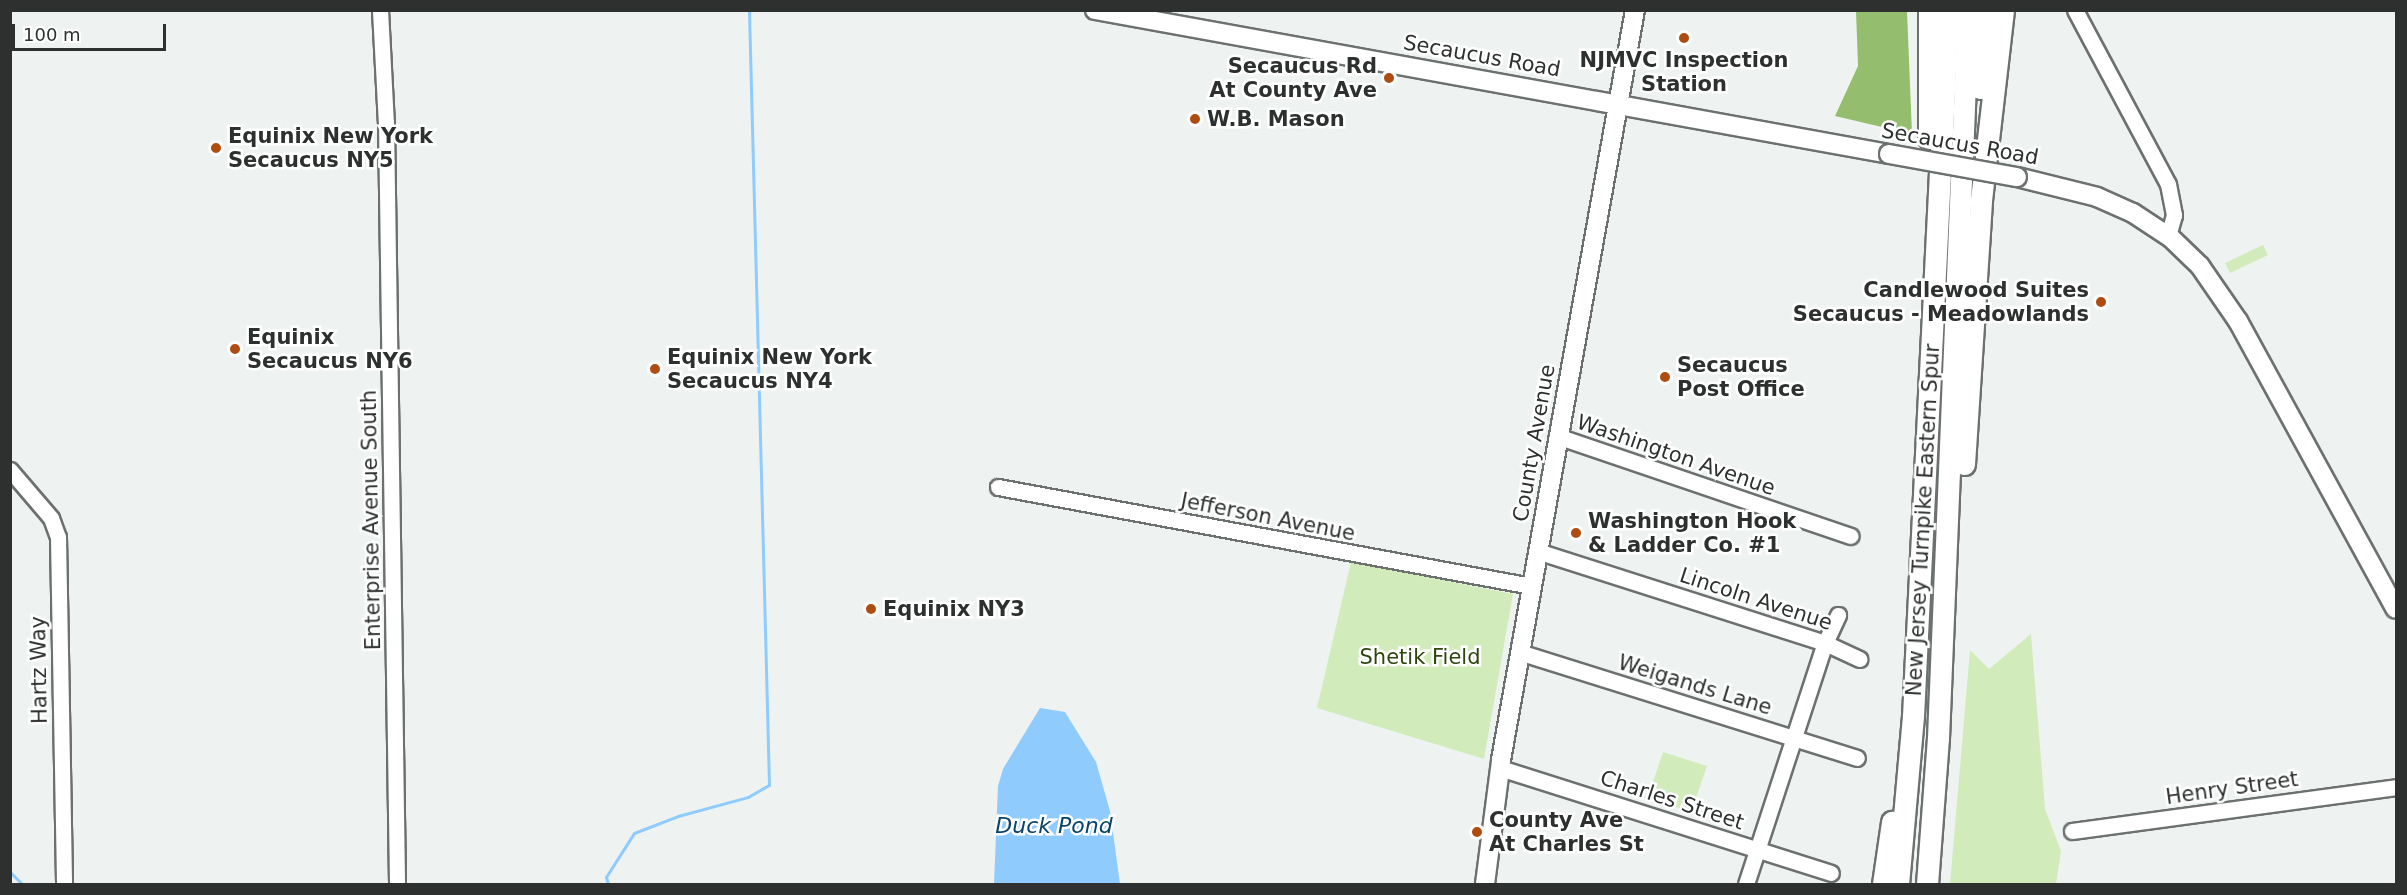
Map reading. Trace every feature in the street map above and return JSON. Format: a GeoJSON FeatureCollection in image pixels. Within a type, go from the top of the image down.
{"type":"FeatureCollection","features":[{"type":"Feature","properties":{"kind":"highway"},"geometry":{"type":"LineString","coordinates":[[1929,10],[1929,179],[1938,249]]}},
{"type":"Feature","properties":{"kind":"highway","name":"New Jersey Turnpike Eastern Spur"},"geometry":{"type":"LineString","coordinates":[[1898,885],[1912,716],[1938,249],[1948,10]]}},
{"type":"Feature","properties":{"kind":"highway","name":"New Jersey Turnpike Eastern Spur"},"geometry":{"type":"LineString","coordinates":[[1927,885],[1945,583],[1968,10]]}},
{"type":"Feature","properties":{"kind":"highway"},"geometry":{"type":"LineString","coordinates":[[1957,300],[1968,240],[1986,10]]}},
{"type":"Feature","properties":{"kind":"highway"},"geometry":{"type":"LineString","coordinates":[[1945,583],[1960,507],[1983,175],[2003,10]]}},
{"type":"Feature","properties":{"kind":"highway"},"geometry":{"type":"LineString","coordinates":[[1883,885],[1912,716]]}},
{"type":"Feature","properties":{"kind":"main road","name":"Secaucus Road"},"geometry":{"type":"LineString","coordinates":[[1095,10],[2017,177],[2097,197],[2133,213],[2168,236],[2221,292],[2397,609]]}},
{"type":"Feature","properties":{"kind":"main road","name":"County Avenue"},"geometry":{"type":"LineString","coordinates":[[1485,885],[1500,768],[1519,652],[1635,10]]}},
{"type":"Feature","properties":{"kind":"street","name":"Enterprise Avenue South"},"geometry":{"type":"LineString","coordinates":[[380,10],[387,135],[397,885]]}},
{"type":"Feature","properties":{"kind":"street"},"geometry":{"type":"LineString","coordinates":[[2075,10],[2168,184],[2174,216],[2168,236]]}},
{"type":"Feature","properties":{"kind":"street","name":"Washington Avenue"},"geometry":{"type":"LineString","coordinates":[[1557,436],[1850,536]]}},
{"type":"Feature","properties":{"kind":"street","name":"Hartz Way"},"geometry":{"type":"LineString","coordinates":[[10,470],[51,518],[58,537],[64,885]]}},
{"type":"Feature","properties":{"kind":"street","name":"Jefferson Avenue"},"geometry":{"type":"LineString","coordinates":[[999,487],[1531,586]]}},
{"type":"Feature","properties":{"kind":"street","name":"Lincoln Avenue"},"geometry":{"type":"LineString","coordinates":[[1537,551],[1825,643],[1859,659]]}},
{"type":"Feature","properties":{"kind":"street"},"geometry":{"type":"LineString","coordinates":[[1746,885],[1825,643],[1838,615]]}},
{"type":"Feature","properties":{"kind":"street","name":"Weigands Lane"},"geometry":{"type":"LineString","coordinates":[[1519,652],[1857,758]]}},
{"type":"Feature","properties":{"kind":"street","name":"Charles Street"},"geometry":{"type":"LineString","coordinates":[[1500,768],[1831,873]]}},
{"type":"Feature","properties":{"kind":"street","name":"Henry Street"},"geometry":{"type":"LineString","coordinates":[[2072,831],[2397,787]]}},
{"type":"Feature","properties":{"kind":"green space"},"geometry":{"type":"Polygon","coordinates":[[[1856,11],[1907,11],[1912,134],[1835,116],[1858,66],[1856,11]]]}},
{"type":"Feature","properties":{"kind":"green space"},"geometry":{"type":"Polygon","coordinates":[[[2263,245],[2268,255],[2230,273],[2225,263],[2263,245]]]}},
{"type":"Feature","properties":{"kind":"green space","name":"Shetik Field"},"geometry":{"type":"Polygon","coordinates":[[[1351,562],[1513,594],[1484,759],[1317,708],[1351,562]]]}},
{"type":"Feature","properties":{"kind":"green space"},"geometry":{"type":"Polygon","coordinates":[[[2031,634],[2045,809],[2061,851],[2056,884],[1950,884],[1970,650],[1989,669],[2031,634]]]}},
{"type":"Feature","properties":{"kind":"green space"},"geometry":{"type":"Polygon","coordinates":[[[1663,752],[1707,766],[1691,812],[1648,797],[1663,752]]]}},
{"type":"Feature","properties":{"kind":"water","name":"Duck Pond"},"geometry":{"type":"Polygon","coordinates":[[[1040,708],[1065,712],[1096,762],[1110,811],[1120,884],[994,884],[998,786],[1003,769],[1040,708]]]}},
{"type":"Feature","properties":{"kind":"waterway"},"geometry":{"type":"LineString","coordinates":[[608,884],[606,877],[634,833],[678,816],[748,797],[769,785],[749,10]]}},
{"type":"Feature","properties":{"kind":"waterway"},"geometry":{"type":"LineString","coordinates":[[10,872],[22,884]]}},
{"type":"Feature","properties":{"kind":"place","name":"NJMVC Inspection Station"},"geometry":{"type":"Point","coordinates":[1684,38]}},
{"type":"Feature","properties":{"kind":"place","name":"Secaucus Rd At County Ave"},"geometry":{"type":"Point","coordinates":[1389,78]}},
{"type":"Feature","properties":{"kind":"place","name":"W.B. Mason"},"geometry":{"type":"Point","coordinates":[1195,119]}},
{"type":"Feature","properties":{"kind":"place","name":"Equinix New York Secaucus NY5"},"geometry":{"type":"Point","coordinates":[216,148]}},
{"type":"Feature","properties":{"kind":"place","name":"Candlewood Suites Secaucus - Meadowlands"},"geometry":{"type":"Point","coordinates":[2101,302]}},
{"type":"Feature","properties":{"kind":"place","name":"Equinix Secaucus NY6"},"geometry":{"type":"Point","coordinates":[235,349]}},
{"type":"Feature","properties":{"kind":"place","name":"Equinix New York Secaucus NY4"},"geometry":{"type":"Point","coordinates":[655,369]}},
{"type":"Feature","properties":{"kind":"place","name":"Secaucus Post Office"},"geometry":{"type":"Point","coordinates":[1665,377]}},
{"type":"Feature","properties":{"kind":"place","name":"Washington Hook & Ladder Co. #1"},"geometry":{"type":"Point","coordinates":[1576,533]}},
{"type":"Feature","properties":{"kind":"place","name":"Equinix NY3"},"geometry":{"type":"Point","coordinates":[871,609]}},
{"type":"Feature","properties":{"kind":"place","name":"County Ave At Charles St"},"geometry":{"type":"Point","coordinates":[1477,832]}}]}
